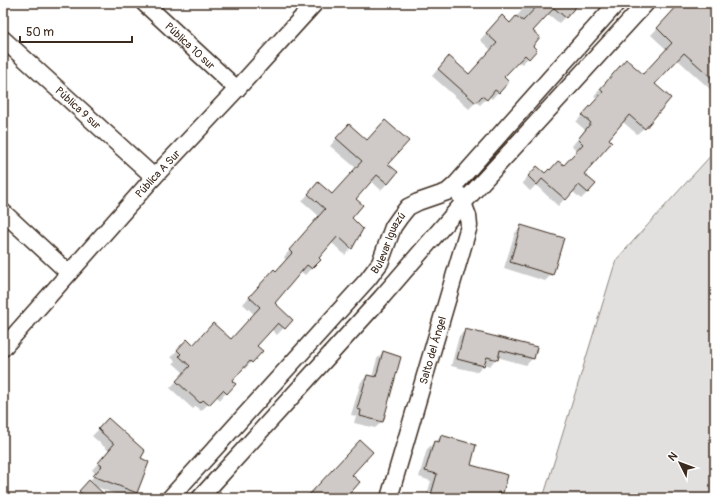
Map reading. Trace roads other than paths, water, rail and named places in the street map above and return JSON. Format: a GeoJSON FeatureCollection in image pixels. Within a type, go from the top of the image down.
{"type":"FeatureCollection","features":[{"type":"Feature","properties":{"kind":"street","name":"Pública 10 sur"},"geometry":{"type":"LineString","coordinates":[[144,3],[237,89]]}},
{"type":"Feature","properties":{"kind":"street","name":"Pública A Sur"},"geometry":{"type":"LineString","coordinates":[[3,348],[154,177],[315,3]]}},
{"type":"Feature","properties":{"kind":"street","name":"Bulevar Iguazú"},"geometry":{"type":"LineString","coordinates":[[172,497],[368,279],[380,263],[394,228],[408,207],[447,192],[455,185],[617,3]]}},
{"type":"Feature","properties":{"kind":"street"},"geometry":{"type":"LineString","coordinates":[[200,498],[382,297],[464,202],[646,3]]}},
{"type":"Feature","properties":{"kind":"street","name":"Pública 9 sur"},"geometry":{"type":"LineString","coordinates":[[3,39],[154,177]]}},
{"type":"Feature","properties":{"kind":"street","name":"Salto del Ángel"},"geometry":{"type":"LineString","coordinates":[[388,498],[469,226],[464,202],[455,185]]}},
{"type":"Feature","properties":{"kind":"street"},"geometry":{"type":"LineString","coordinates":[[3,212],[69,273]]}},
{"type":"Feature","properties":{"kind":"street"},"geometry":{"type":"LineString","coordinates":[[380,263],[384,270],[398,277]]}}]}
